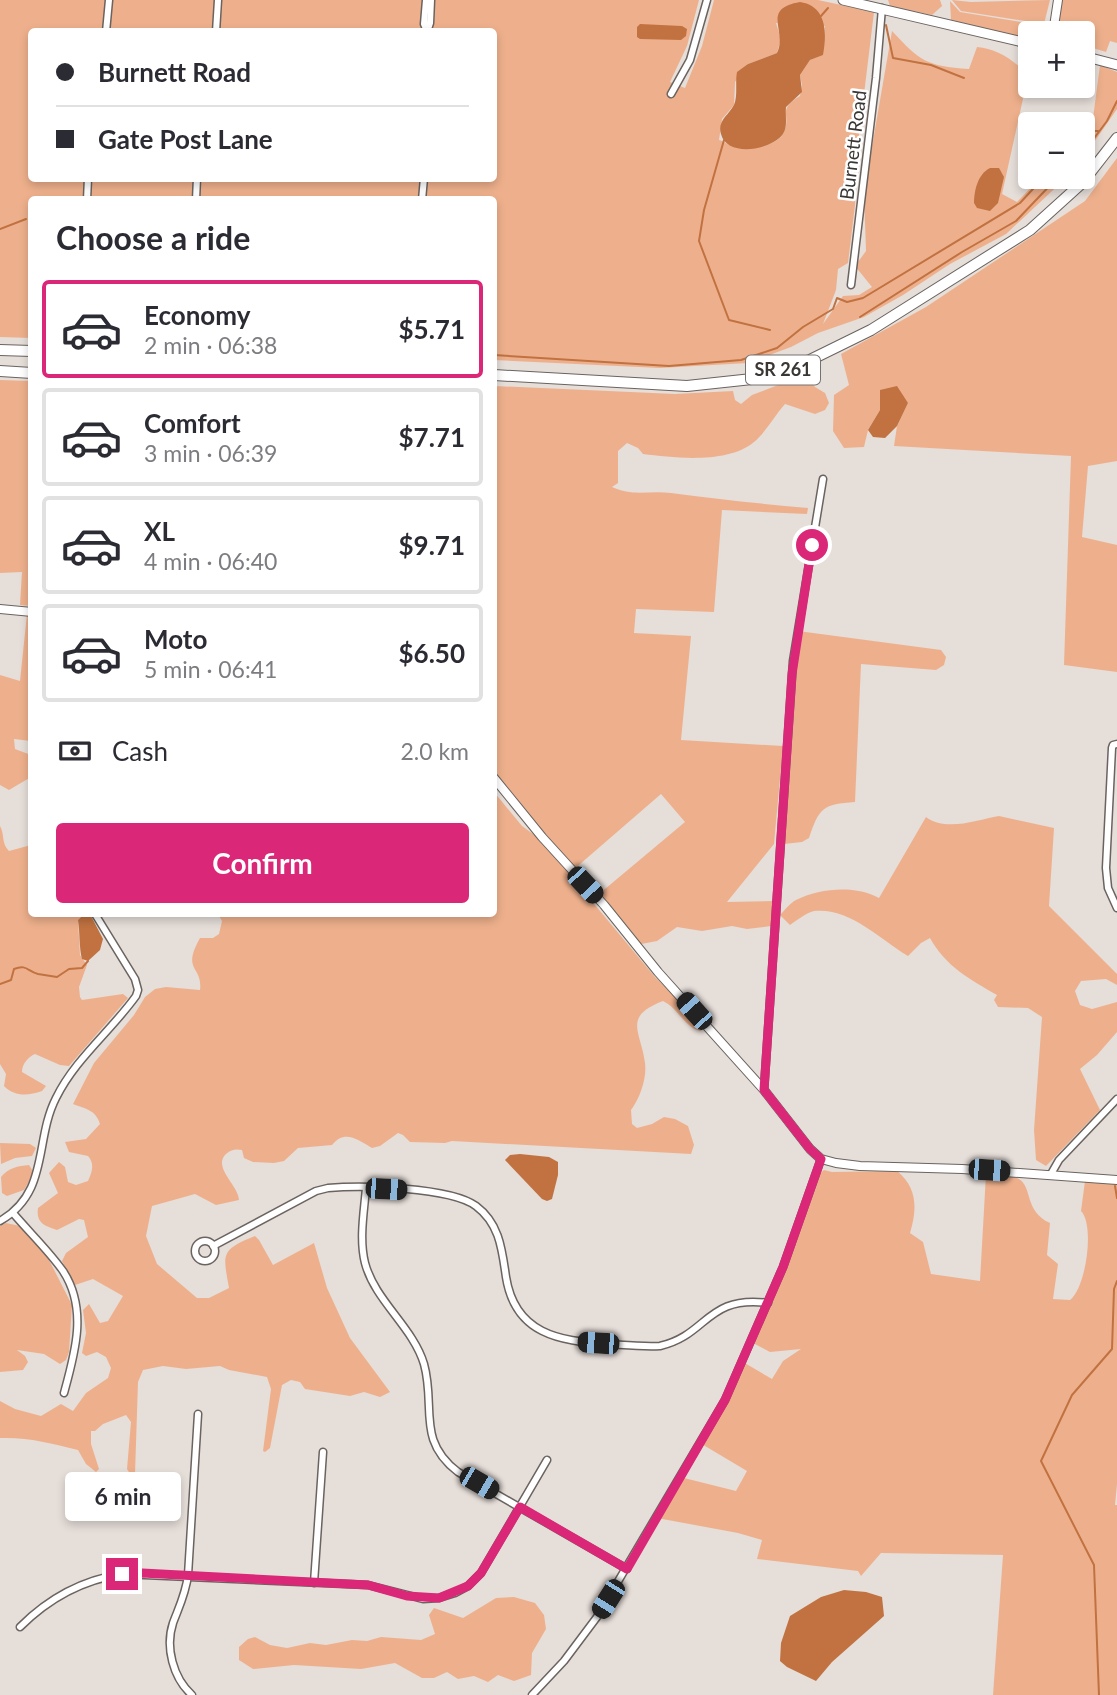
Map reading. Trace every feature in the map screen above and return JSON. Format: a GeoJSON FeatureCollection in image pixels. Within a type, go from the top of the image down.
{"type":"FeatureCollection","features":[{"type":"Feature","properties":{"kind":"main road"},"geometry":{"type":"LineString","coordinates":[[843,0],[1018,41]]}},
{"type":"Feature","properties":{"kind":"main road"},"geometry":{"type":"LineString","coordinates":[[1095,60],[1117,65]]}},
{"type":"Feature","properties":{"kind":"main road","name":"SR 261"},"geometry":{"type":"LineString","coordinates":[[497,377],[687,386],[752,379],[810,360],[843,346],[883,323],[1030,230],[1082,183],[1117,138]]}},
{"type":"Feature","properties":{"kind":"main road"},"geometry":{"type":"LineString","coordinates":[[0,350],[28,351]]}},
{"type":"Feature","properties":{"kind":"main road"},"geometry":{"type":"LineString","coordinates":[[0,371],[28,373]]}},
{"type":"Feature","properties":{"kind":"street"},"geometry":{"type":"LineString","coordinates":[[106,28],[109,0]]}},
{"type":"Feature","properties":{"kind":"street"},"geometry":{"type":"LineString","coordinates":[[216,28],[218,0]]}},
{"type":"Feature","properties":{"kind":"street"},"geometry":{"type":"LineString","coordinates":[[426,0],[426,28]]}},
{"type":"Feature","properties":{"kind":"street"},"geometry":{"type":"LineString","coordinates":[[428,28],[432,0]]}},
{"type":"Feature","properties":{"kind":"street"},"geometry":{"type":"LineString","coordinates":[[671,94],[690,60],[706,0]]}},
{"type":"Feature","properties":{"kind":"street"},"geometry":{"type":"LineString","coordinates":[[1055,21],[1058,0]]}},
{"type":"Feature","properties":{"kind":"street","name":"Burnett Road"},"geometry":{"type":"LineString","coordinates":[[851,285],[882,8]]}},
{"type":"Feature","properties":{"kind":"street"},"geometry":{"type":"LineString","coordinates":[[764,1090],[793,661],[823,479]]}},
{"type":"Feature","properties":{"kind":"street"},"geometry":{"type":"LineString","coordinates":[[0,609],[28,612]]}},
{"type":"Feature","properties":{"kind":"street"},"geometry":{"type":"LineString","coordinates":[[1117,744],[1113,744],[1112,748],[1107,880],[1110,895],[1117,908]]}},
{"type":"Feature","properties":{"kind":"street"},"geometry":{"type":"LineString","coordinates":[[497,782],[821,1159],[831,1163],[860,1166],[1051,1174],[1117,1180]]}},
{"type":"Feature","properties":{"kind":"street"},"geometry":{"type":"LineString","coordinates":[[1109,835],[1117,835]]}},
{"type":"Feature","properties":{"kind":"street"},"geometry":{"type":"LineString","coordinates":[[0,1221],[13,1213],[34,1182],[56,1097],[73,1070],[136,996],[138,990],[135,979],[97,917]]}},
{"type":"Feature","properties":{"kind":"street"},"geometry":{"type":"LineString","coordinates":[[1051,1174],[1059,1160],[1117,1099]]}},
{"type":"Feature","properties":{"kind":"street"},"geometry":{"type":"LineString","coordinates":[[532,1695],[582,1637],[627,1569],[725,1400],[768,1303],[821,1159]]}},
{"type":"Feature","properties":{"kind":"street"},"geometry":{"type":"LineString","coordinates":[[214,1246],[316,1191],[342,1186],[438,1192],[474,1204],[494,1225],[499,1237],[508,1287],[518,1309],[537,1328],[562,1340],[660,1346],[683,1337],[727,1305],[741,1301],[768,1303]]}},
{"type":"Feature","properties":{"kind":"street"},"geometry":{"type":"LineString","coordinates":[[366,1188],[362,1238],[365,1263],[373,1282],[421,1356],[427,1379],[432,1441],[450,1466],[627,1569]]}},
{"type":"Feature","properties":{"kind":"street"},"geometry":{"type":"LineString","coordinates":[[13,1213],[64,1273],[75,1298],[77,1338],[64,1393]]}},
{"type":"Feature","properties":{"kind":"street"},"geometry":{"type":"LineString","coordinates":[[192,1695],[177,1674],[171,1651],[171,1631],[188,1576],[198,1414]]}},
{"type":"Feature","properties":{"kind":"street"},"geometry":{"type":"LineString","coordinates":[[314,1583],[323,1452]]}},
{"type":"Feature","properties":{"kind":"street"},"geometry":{"type":"LineString","coordinates":[[20,1627],[61,1594],[106,1577],[142,1573],[378,1587],[423,1599],[439,1598],[468,1586],[481,1573],[547,1460]]}},
{"type":"Feature","properties":{"kind":"shaded area"},"geometry":{"type":"Polygon","coordinates":[[[0,0],[699,0],[687,46],[670,82],[685,88],[702,46],[714,0],[818,0],[874,12],[856,160],[855,205],[848,263],[838,269],[836,290],[823,324],[843,296],[859,295],[872,287],[855,266],[866,251],[864,193],[892,31],[917,55],[933,64],[969,69],[977,47],[992,50],[1017,65],[1018,98],[1023,98],[1002,194],[1017,202],[1029,189],[1054,189],[1006,234],[950,264],[864,317],[748,363],[660,368],[497,360],[497,196],[28,196],[28,338],[0,337],[0,0]],[[776,23],[781,39],[777,53],[748,64],[735,82],[734,105],[722,119],[719,140],[747,148],[774,142],[779,138],[786,128],[788,106],[800,96],[800,75],[810,60],[822,55],[825,26],[776,23]]]}},
{"type":"Feature","properties":{"kind":"shaded area"},"geometry":{"type":"Polygon","coordinates":[[[888,0],[940,0],[942,6],[932,15],[890,6],[888,0]]]}},
{"type":"Feature","properties":{"kind":"shaded area"},"geometry":{"type":"Polygon","coordinates":[[[952,0],[1050,0],[1045,21],[1025,21],[961,11],[952,0]]]}},
{"type":"Feature","properties":{"kind":"shaded area"},"geometry":{"type":"Polygon","coordinates":[[[1062,0],[1117,0],[1117,43],[1110,41],[1106,52],[1095,49],[1095,21],[1058,21],[1062,0]]]}},
{"type":"Feature","properties":{"kind":"shaded area"},"geometry":{"type":"Polygon","coordinates":[[[950,1],[960,12],[1018,22],[1018,36],[951,20],[950,1]]]}},
{"type":"Feature","properties":{"kind":"shaded area"},"geometry":{"type":"Polygon","coordinates":[[[800,2],[816,9],[820,15],[825,30],[823,55],[810,60],[800,75],[802,92],[786,107],[785,131],[777,140],[750,149],[732,146],[725,142],[720,129],[735,101],[737,72],[748,64],[777,53],[780,45],[778,15],[788,5],[800,2]]]}},
{"type":"Feature","properties":{"kind":"shaded area"},"geometry":{"type":"Polygon","coordinates":[[[640,24],[682,26],[687,29],[686,36],[681,40],[640,39],[637,37],[637,27],[640,24]]]}},
{"type":"Feature","properties":{"kind":"shaded area"},"geometry":{"type":"Polygon","coordinates":[[[1100,65],[1117,72],[1117,109],[1095,141],[1094,112],[1100,65]]]}},
{"type":"Feature","properties":{"kind":"shaded area"},"geometry":{"type":"Polygon","coordinates":[[[1117,158],[1117,461],[1088,466],[1082,537],[1117,545],[1117,672],[1064,665],[1071,456],[894,446],[897,426],[908,403],[880,390],[880,410],[868,430],[864,447],[844,448],[833,431],[834,395],[849,385],[841,354],[926,307],[1085,201],[1117,158]]]}},
{"type":"Feature","properties":{"kind":"shaded area"},"geometry":{"type":"Polygon","coordinates":[[[990,168],[999,168],[1004,177],[998,203],[990,211],[977,208],[974,203],[982,174],[990,168]]]}},
{"type":"Feature","properties":{"kind":"shaded area"},"geometry":{"type":"Polygon","coordinates":[[[804,375],[825,393],[829,403],[825,410],[815,414],[785,404],[754,442],[743,449],[716,457],[643,454],[638,448],[627,443],[618,451],[618,483],[612,487],[634,493],[663,492],[808,508],[807,514],[722,510],[714,612],[636,609],[634,633],[691,636],[681,740],[783,746],[774,844],[727,902],[775,901],[771,926],[747,929],[732,926],[702,931],[677,927],[657,941],[636,945],[599,894],[685,822],[661,794],[572,871],[497,782],[497,386],[675,394],[733,391],[735,400],[741,404],[752,395],[804,375]]]}},
{"type":"Feature","properties":{"kind":"shaded area"},"geometry":{"type":"Polygon","coordinates":[[[0,380],[28,381],[28,606],[20,605],[22,572],[0,573],[0,380]]]}},
{"type":"Feature","properties":{"kind":"shaded area"},"geometry":{"type":"Polygon","coordinates":[[[897,386],[908,403],[897,426],[885,438],[873,437],[868,430],[880,410],[880,390],[897,386]]]}},
{"type":"Feature","properties":{"kind":"shaded area"},"geometry":{"type":"Polygon","coordinates":[[[28,614],[28,741],[14,739],[15,749],[28,754],[28,779],[9,790],[0,785],[0,675],[20,681],[28,614]]]}},
{"type":"Feature","properties":{"kind":"shaded area"},"geometry":{"type":"Polygon","coordinates":[[[798,631],[941,650],[946,657],[944,665],[936,670],[861,664],[855,802],[829,806],[816,820],[809,838],[802,842],[784,844],[781,841],[798,631]]]}},
{"type":"Feature","properties":{"kind":"shaded area"},"geometry":{"type":"Polygon","coordinates":[[[497,796],[522,826],[540,839],[655,977],[704,1029],[694,1029],[663,1001],[642,1013],[637,1026],[645,1075],[631,1110],[632,1124],[637,1128],[664,1117],[675,1119],[688,1126],[694,1145],[691,1154],[452,1141],[410,1142],[398,1133],[380,1146],[372,1148],[357,1139],[347,1137],[332,1145],[298,1148],[284,1161],[274,1163],[253,1162],[244,1158],[242,1150],[232,1150],[226,1154],[222,1165],[239,1200],[216,1205],[195,1194],[152,1206],[146,1236],[157,1264],[197,1298],[209,1298],[229,1288],[225,1260],[235,1245],[255,1236],[273,1265],[314,1243],[327,1288],[350,1338],[390,1392],[380,1397],[364,1392],[350,1396],[305,1389],[300,1382],[291,1380],[282,1385],[270,1448],[265,1452],[271,1389],[267,1377],[220,1366],[186,1369],[163,1366],[143,1370],[138,1382],[135,1474],[132,1477],[127,1469],[131,1422],[126,1415],[91,1431],[91,1444],[99,1469],[96,1472],[86,1464],[78,1450],[49,1443],[0,1438],[0,1401],[15,1409],[41,1416],[61,1404],[73,1411],[86,1393],[108,1378],[111,1368],[106,1357],[97,1352],[86,1356],[82,1353],[86,1333],[83,1310],[89,1304],[100,1323],[108,1321],[123,1296],[93,1279],[75,1285],[62,1261],[66,1253],[88,1237],[84,1220],[79,1219],[57,1230],[42,1223],[38,1217],[38,1208],[58,1193],[49,1173],[59,1162],[65,1167],[68,1182],[76,1185],[88,1181],[91,1174],[92,1165],[88,1156],[69,1152],[65,1142],[86,1139],[100,1124],[93,1113],[73,1104],[94,1063],[134,1015],[145,997],[155,989],[166,987],[200,990],[199,976],[192,957],[200,938],[213,938],[219,934],[222,921],[220,917],[497,917],[497,796]]]}},
{"type":"Feature","properties":{"kind":"shaded area"},"geometry":{"type":"Polygon","coordinates":[[[999,816],[1054,828],[1049,906],[1117,974],[1117,985],[1106,979],[1081,981],[1075,991],[1080,1005],[1092,1009],[1117,1002],[1117,1032],[1097,1055],[1080,1069],[1100,1110],[1046,1166],[1036,1160],[1034,1130],[1042,1017],[1028,1008],[998,1007],[994,1000],[997,995],[968,978],[951,964],[930,938],[908,956],[864,926],[840,914],[814,911],[790,925],[780,915],[796,900],[827,891],[860,891],[879,898],[926,817],[943,824],[952,824],[999,816]]]}},
{"type":"Feature","properties":{"kind":"shaded area"},"geometry":{"type":"Polygon","coordinates":[[[0,826],[9,851],[28,846],[28,917],[81,917],[78,920],[80,955],[87,965],[79,987],[82,1000],[123,994],[128,998],[69,1066],[35,1054],[28,1059],[22,1072],[46,1086],[42,1091],[27,1095],[13,1092],[4,1086],[6,1074],[0,1064],[0,826]]]}},
{"type":"Feature","properties":{"kind":"shaded area"},"geometry":{"type":"Polygon","coordinates":[[[81,917],[92,917],[103,939],[100,950],[88,961],[82,959],[78,920],[81,917]]]}},
{"type":"Feature","properties":{"kind":"shaded area"},"geometry":{"type":"Polygon","coordinates":[[[0,1143],[30,1144],[36,1148],[32,1156],[15,1158],[1,1164],[0,1143]]]}},
{"type":"Feature","properties":{"kind":"shaded area"},"geometry":{"type":"Polygon","coordinates":[[[510,1155],[549,1157],[558,1162],[552,1199],[542,1199],[505,1160],[510,1155]]]}},
{"type":"Feature","properties":{"kind":"shaded area"},"geometry":{"type":"Polygon","coordinates":[[[29,1165],[34,1173],[24,1190],[7,1196],[2,1193],[1,1177],[14,1168],[29,1165]]]}},
{"type":"Feature","properties":{"kind":"shaded area"},"geometry":{"type":"Polygon","coordinates":[[[824,1170],[897,1171],[912,1192],[914,1216],[910,1233],[923,1242],[931,1274],[980,1281],[986,1174],[1016,1177],[1026,1188],[1036,1212],[1050,1223],[1047,1255],[1058,1264],[1053,1299],[1070,1300],[1080,1283],[1087,1256],[1087,1229],[1081,1211],[1085,1181],[1117,1184],[1117,1695],[993,1695],[1003,1555],[881,1553],[861,1576],[858,1571],[757,1559],[762,1540],[657,1518],[680,1477],[736,1491],[747,1471],[700,1443],[743,1362],[772,1379],[783,1361],[801,1349],[770,1352],[751,1342],[818,1175],[824,1170]]]}},
{"type":"Feature","properties":{"kind":"shaded area"},"geometry":{"type":"Polygon","coordinates":[[[6,1223],[20,1226],[48,1258],[72,1305],[69,1352],[66,1360],[60,1364],[44,1354],[17,1350],[28,1362],[23,1370],[0,1372],[0,1226],[6,1223]]]}},
{"type":"Feature","properties":{"kind":"shaded area"},"geometry":{"type":"Polygon","coordinates":[[[844,1590],[882,1597],[884,1616],[832,1662],[816,1681],[787,1667],[780,1661],[781,1643],[790,1616],[821,1597],[844,1590]]]}},
{"type":"Feature","properties":{"kind":"shaded area"},"geometry":{"type":"Polygon","coordinates":[[[514,1597],[535,1603],[544,1615],[546,1629],[532,1653],[531,1675],[514,1681],[498,1675],[488,1682],[474,1676],[458,1679],[447,1672],[434,1678],[422,1678],[395,1663],[361,1669],[294,1665],[253,1669],[239,1660],[239,1647],[255,1637],[270,1645],[287,1648],[310,1643],[326,1645],[352,1640],[367,1641],[381,1637],[421,1640],[435,1634],[429,1615],[434,1608],[463,1618],[496,1598],[514,1597]]]}},
{"type":"Feature","properties":{"kind":"waterway"},"geometry":{"type":"LineString","coordinates":[[821,16],[828,8]]}},
{"type":"Feature","properties":{"kind":"waterway"},"geometry":{"type":"LineString","coordinates":[[886,25],[893,58],[931,65],[964,78]]}},
{"type":"Feature","properties":{"kind":"waterway"},"geometry":{"type":"LineString","coordinates":[[1095,137],[1117,101]]}},
{"type":"Feature","properties":{"kind":"waterway"},"geometry":{"type":"LineString","coordinates":[[724,140],[704,210],[699,241],[729,320],[770,330]]}},
{"type":"Feature","properties":{"kind":"waterway"},"geometry":{"type":"LineString","coordinates":[[497,355],[669,366],[741,360],[777,348],[803,327],[833,309],[837,298],[847,302],[863,298],[1020,203],[1033,189]]}},
{"type":"Feature","properties":{"kind":"waterway"},"geometry":{"type":"LineString","coordinates":[[860,317],[1016,221],[1047,189]]}},
{"type":"Feature","properties":{"kind":"waterway"},"geometry":{"type":"LineString","coordinates":[[0,229],[26,219]]}},
{"type":"Feature","properties":{"kind":"waterway"},"geometry":{"type":"LineString","coordinates":[[0,984],[11,980],[14,969],[24,968],[38,974],[57,977],[69,969],[82,968],[88,961]]}},
{"type":"Feature","properties":{"kind":"waterway"},"geometry":{"type":"LineString","coordinates":[[1115,1186],[1117,1198]]}},
{"type":"Feature","properties":{"kind":"waterway"},"geometry":{"type":"LineString","coordinates":[[1099,1695],[1094,1565],[1041,1461],[1072,1395],[1112,1349],[1114,1289],[1117,1281]]}},
{"type":"Feature","properties":{"kind":"route"},"geometry":{"type":"LineString","coordinates":[[122,1574],[368,1585],[423,1599],[439,1598],[468,1586],[481,1573],[520,1507],[627,1569],[725,1400],[783,1267],[821,1159],[810,1149],[764,1090],[792,674],[812,545]]}}]}
